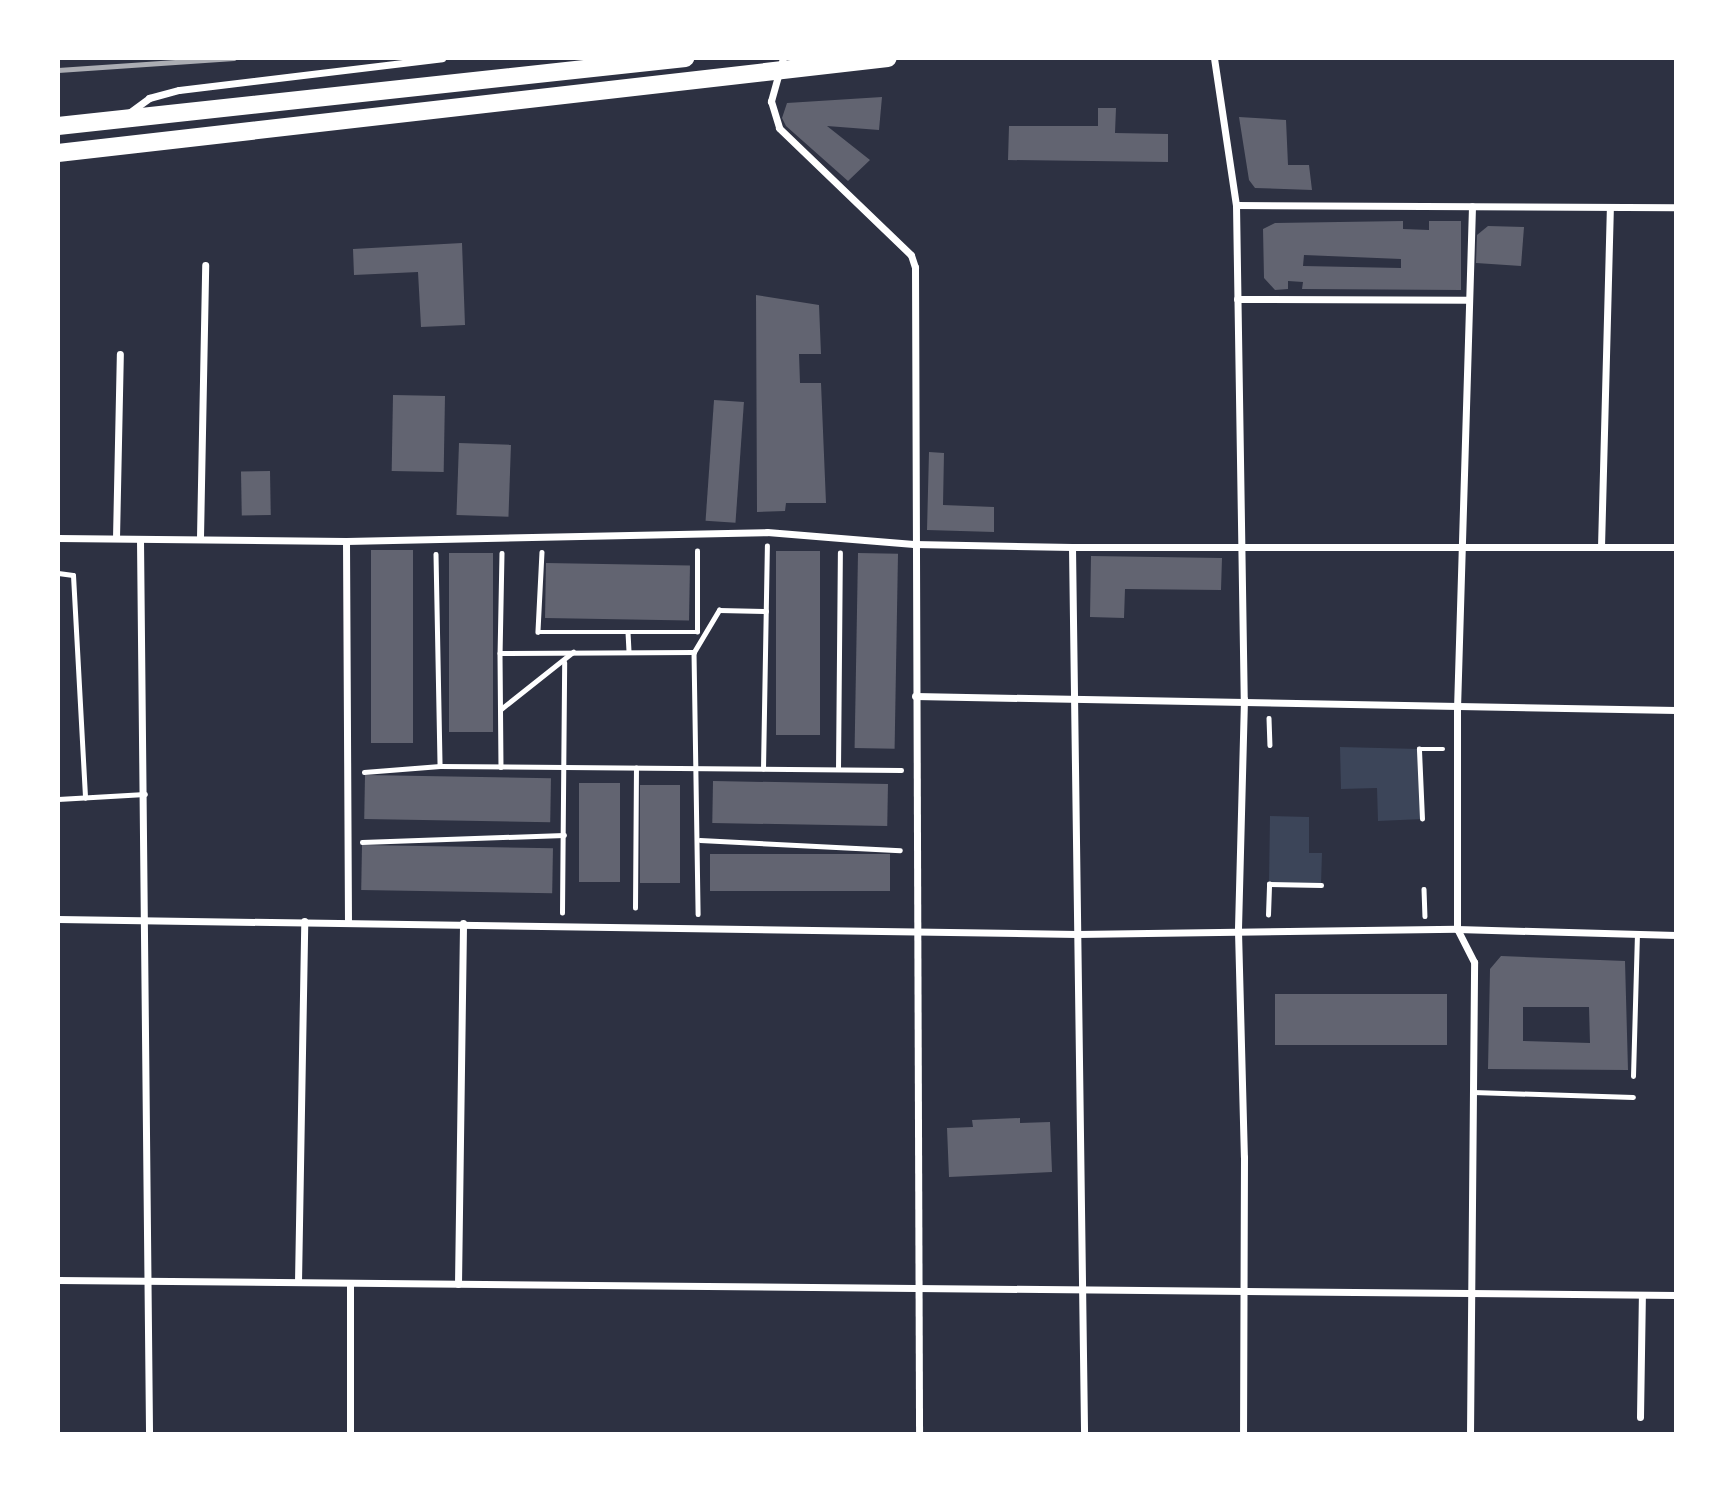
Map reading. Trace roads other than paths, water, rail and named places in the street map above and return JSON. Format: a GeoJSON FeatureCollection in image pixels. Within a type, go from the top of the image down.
{"type":"FeatureCollection","features":[{"type":"Feature","properties":{"kind":"main road"},"geometry":{"type":"LineString","coordinates":[[58,126],[685,58]]}},
{"type":"Feature","properties":{"kind":"main road"},"geometry":{"type":"LineString","coordinates":[[58,153],[781,64],[888,58]]}},
{"type":"Feature","properties":{"kind":"street"},"geometry":{"type":"LineString","coordinates":[[120,121],[138,104],[164,93],[442,58]]}},
{"type":"Feature","properties":{"kind":"street"},"geometry":{"type":"LineString","coordinates":[[1214,58],[1236,205],[1239,547],[1244,699],[1238,931],[1245,1291],[1243,1434]]}},
{"type":"Feature","properties":{"kind":"street"},"geometry":{"type":"LineString","coordinates":[[781,64],[771,110],[779,128],[914,261],[919,1434]]}},
{"type":"Feature","properties":{"kind":"street"},"geometry":{"type":"LineString","coordinates":[[1236,205],[1676,207]]}},
{"type":"Feature","properties":{"kind":"street"},"geometry":{"type":"LineString","coordinates":[[1470,1434],[1474,962],[1457,929],[1457,709],[1472,206]]}},
{"type":"Feature","properties":{"kind":"street"},"geometry":{"type":"LineString","coordinates":[[1601,547],[1610,207]]}},
{"type":"Feature","properties":{"kind":"street"},"geometry":{"type":"LineString","coordinates":[[200,537],[205,265]]}},
{"type":"Feature","properties":{"kind":"street"},"geometry":{"type":"LineString","coordinates":[[1237,299],[1469,300]]}},
{"type":"Feature","properties":{"kind":"street"},"geometry":{"type":"LineString","coordinates":[[116,538],[120,354]]}},
{"type":"Feature","properties":{"kind":"street"},"geometry":{"type":"LineString","coordinates":[[58,538],[141,540],[200,537],[346,541],[768,532],[914,544],[1072,547],[1676,547]]}},
{"type":"Feature","properties":{"kind":"street"},"geometry":{"type":"LineString","coordinates":[[141,540],[149,1434]]}},
{"type":"Feature","properties":{"kind":"street"},"geometry":{"type":"LineString","coordinates":[[346,541],[348,921]]}},
{"type":"Feature","properties":{"kind":"street"},"geometry":{"type":"LineString","coordinates":[[1072,547],[1084,1434]]}},
{"type":"Feature","properties":{"kind":"street"},"geometry":{"type":"LineString","coordinates":[[915,696],[1244,699],[1457,709],[1676,710]]}},
{"type":"Feature","properties":{"kind":"street"},"geometry":{"type":"LineString","coordinates":[[58,919],[699,925],[1077,934],[1457,929],[1676,935]]}},
{"type":"Feature","properties":{"kind":"street"},"geometry":{"type":"LineString","coordinates":[[298,1282],[304,921]]}},
{"type":"Feature","properties":{"kind":"street"},"geometry":{"type":"LineString","coordinates":[[458,1284],[463,923]]}},
{"type":"Feature","properties":{"kind":"street"},"geometry":{"type":"LineString","coordinates":[[58,1280],[1676,1296]]}},
{"type":"Feature","properties":{"kind":"street"},"geometry":{"type":"LineString","coordinates":[[349,1283],[350,1434]]}},
{"type":"Feature","properties":{"kind":"street"},"geometry":{"type":"LineString","coordinates":[[1640,1417],[1642,1295]]}},
{"type":"Feature","properties":{"kind":"lane"},"geometry":{"type":"LineString","coordinates":[[58,573],[73,575],[85,798]]}},
{"type":"Feature","properties":{"kind":"lane"},"geometry":{"type":"LineString","coordinates":[[58,799],[145,794]]}},
{"type":"Feature","properties":{"kind":"lane"},"geometry":{"type":"LineString","coordinates":[[1633,1076],[1637,934]]}},
{"type":"Feature","properties":{"kind":"lane"},"geometry":{"type":"LineString","coordinates":[[1473,1092],[1633,1097]]}},
{"type":"Feature","properties":{"kind":"railway"},"geometry":{"type":"LineString","coordinates":[[58,70],[234,58]]}}]}
